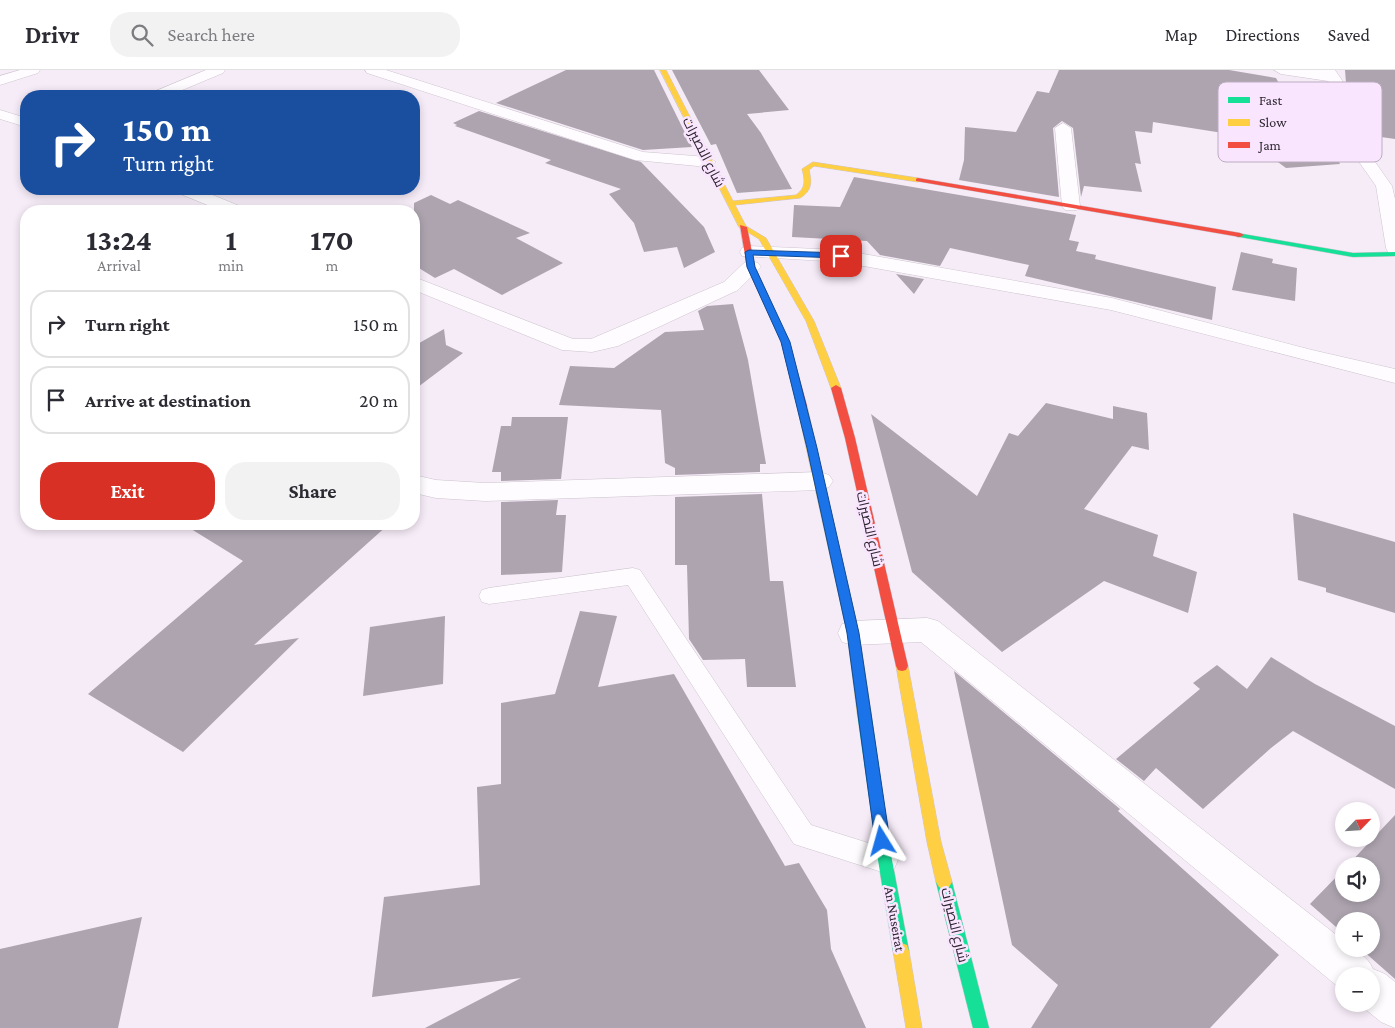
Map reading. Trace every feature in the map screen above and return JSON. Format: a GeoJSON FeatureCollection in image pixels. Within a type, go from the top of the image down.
{"type":"FeatureCollection","features":[{"type":"Feature","properties":{"kind":"main road","name":"شارع النصيرات"},"geometry":{"type":"LineString","coordinates":[[663,70],[708,162],[743,227],[762,238],[772,252],[810,321],[834,383],[850,438],[895,630],[934,842],[981,1028]]}},
{"type":"Feature","properties":{"kind":"main road"},"geometry":{"type":"LineString","coordinates":[[730,203],[798,197],[806,193],[809,185],[805,169],[813,164],[824,164],[1353,255],[1395,254]]}},
{"type":"Feature","properties":{"kind":"main road","name":"An Nuseirat"},"geometry":{"type":"LineString","coordinates":[[743,227],[750,260],[786,342],[797,382],[853,633],[885,860],[914,1028]]}},
{"type":"Feature","properties":{"kind":"street"},"geometry":{"type":"LineString","coordinates":[[0,81],[33,70]]}},
{"type":"Feature","properties":{"kind":"street"},"geometry":{"type":"LineString","coordinates":[[170,90],[218,70]]}},
{"type":"Feature","properties":{"kind":"street"},"geometry":{"type":"LineString","coordinates":[[372,70],[642,158],[708,162]]}},
{"type":"Feature","properties":{"kind":"street"},"geometry":{"type":"LineString","coordinates":[[1281,70],[1330,73]]}},
{"type":"Feature","properties":{"kind":"street"},"geometry":{"type":"LineString","coordinates":[[0,114],[20,121]]}},
{"type":"Feature","properties":{"kind":"street"},"geometry":{"type":"LineString","coordinates":[[1063,128],[1071,206]]}},
{"type":"Feature","properties":{"kind":"street"},"geometry":{"type":"LineString","coordinates":[[1367,162],[1384,186],[1395,248]]}},
{"type":"Feature","properties":{"kind":"street"},"geometry":{"type":"LineString","coordinates":[[198,195],[222,205]]}},
{"type":"Feature","properties":{"kind":"street"},"geometry":{"type":"LineString","coordinates":[[420,285],[570,345],[592,346],[610,341],[731,286],[750,260],[772,252],[841,256],[1112,304],[1309,356],[1395,376]]}},
{"type":"Feature","properties":{"kind":"street"},"geometry":{"type":"LineString","coordinates":[[420,485],[436,489],[485,492],[820,481]]}},
{"type":"Feature","properties":{"kind":"street"},"geometry":{"type":"LineString","coordinates":[[853,633],[927,630],[1345,967]]}},
{"type":"Feature","properties":{"kind":"street"},"geometry":{"type":"LineString","coordinates":[[1380,996],[1395,1008]]}},
{"type":"Feature","properties":{"kind":"lane"},"geometry":{"type":"LineString","coordinates":[[489,596],[634,576],[803,835],[885,860]]}},
{"type":"Feature","properties":{"kind":"building"},"geometry":{"type":"Polygon","coordinates":[[[566,70],[654,70],[692,147],[643,150],[496,103],[566,70]]]}},
{"type":"Feature","properties":{"kind":"building"},"geometry":{"type":"Polygon","coordinates":[[[672,70],[759,70],[789,110],[747,114],[761,133],[792,189],[737,193],[716,144],[711,145],[672,70]]]}},
{"type":"Feature","properties":{"kind":"building"},"geometry":{"type":"Polygon","coordinates":[[[1059,70],[1229,70],[1276,78],[1278,82],[1218,82],[1218,132],[1153,122],[1152,133],[1135,131],[1141,164],[1135,163],[1142,192],[1084,186],[1081,197],[1073,128],[1062,121],[1053,128],[1059,197],[959,180],[964,160],[965,127],[1016,132],[1037,91],[1049,93],[1059,70]]]}},
{"type":"Feature","properties":{"kind":"building"},"geometry":{"type":"Polygon","coordinates":[[[1345,70],[1395,70],[1395,139],[1382,137],[1382,82],[1346,82],[1345,70]]]}},
{"type":"Feature","properties":{"kind":"building"},"geometry":{"type":"Polygon","coordinates":[[[479,111],[641,162],[704,227],[715,252],[684,268],[677,247],[644,252],[634,223],[609,194],[621,189],[545,163],[551,160],[455,126],[457,125],[453,123],[479,111]]]}},
{"type":"Feature","properties":{"kind":"building"},"geometry":{"type":"Polygon","coordinates":[[[1278,162],[1339,162],[1340,164],[1286,168],[1278,162]]]}},
{"type":"Feature","properties":{"kind":"building"},"geometry":{"type":"Polygon","coordinates":[[[854,177],[1076,215],[1069,240],[1079,242],[1076,251],[1096,255],[1095,259],[1216,287],[1212,320],[1025,276],[1029,265],[950,248],[940,266],[880,255],[867,241],[792,237],[794,205],[840,207],[854,177]]]}},
{"type":"Feature","properties":{"kind":"building"},"geometry":{"type":"Polygon","coordinates":[[[431,195],[450,204],[458,200],[530,233],[516,238],[563,263],[502,295],[454,269],[435,278],[420,269],[420,205],[414,205],[414,203],[431,195]]]}},
{"type":"Feature","properties":{"kind":"building"},"geometry":{"type":"Polygon","coordinates":[[[1241,252],[1273,259],[1272,263],[1297,268],[1295,301],[1232,290],[1241,252]]]}},
{"type":"Feature","properties":{"kind":"building"},"geometry":{"type":"Polygon","coordinates":[[[896,274],[924,279],[914,294],[896,274]]]}},
{"type":"Feature","properties":{"kind":"building"},"geometry":{"type":"Polygon","coordinates":[[[733,304],[748,360],[766,464],[760,464],[760,472],[675,475],[675,468],[665,463],[661,410],[559,405],[570,366],[614,368],[665,332],[704,330],[698,311],[707,306],[733,304]]]}},
{"type":"Feature","properties":{"kind":"building"},"geometry":{"type":"Polygon","coordinates":[[[444,329],[446,345],[463,353],[420,385],[420,343],[444,329]]]}},
{"type":"Feature","properties":{"kind":"building"},"geometry":{"type":"Polygon","coordinates":[[[1046,403],[1113,419],[1113,406],[1147,413],[1149,450],[1132,446],[1084,509],[1158,535],[1153,556],[1197,572],[1188,613],[1104,581],[1002,652],[912,572],[871,414],[977,496],[1009,433],[1018,436],[1046,403]]]}},
{"type":"Feature","properties":{"kind":"building"},"geometry":{"type":"Polygon","coordinates":[[[512,417],[568,417],[561,479],[501,481],[501,472],[492,472],[501,426],[511,426],[512,417]]]}},
{"type":"Feature","properties":{"kind":"building"},"geometry":{"type":"Polygon","coordinates":[[[762,494],[770,581],[783,581],[796,687],[747,687],[745,659],[703,660],[689,639],[687,565],[675,565],[675,497],[762,494]]]}},
{"type":"Feature","properties":{"kind":"building"},"geometry":{"type":"Polygon","coordinates":[[[558,500],[556,515],[566,515],[562,572],[501,575],[501,502],[558,500]]]}},
{"type":"Feature","properties":{"kind":"building"},"geometry":{"type":"Polygon","coordinates":[[[1293,513],[1395,542],[1395,613],[1326,592],[1326,588],[1298,580],[1293,513]]]}},
{"type":"Feature","properties":{"kind":"building"},"geometry":{"type":"Polygon","coordinates":[[[193,530],[382,530],[254,645],[299,638],[183,752],[88,694],[243,561],[193,530]]]}},
{"type":"Feature","properties":{"kind":"building"},"geometry":{"type":"Polygon","coordinates":[[[580,611],[617,616],[598,687],[674,674],[785,866],[799,863],[827,910],[831,949],[866,1028],[425,1028],[521,978],[372,997],[384,897],[480,885],[477,787],[501,784],[501,703],[555,694],[580,611]]]}},
{"type":"Feature","properties":{"kind":"building"},"geometry":{"type":"Polygon","coordinates":[[[445,616],[443,684],[363,696],[370,627],[445,616]]]}},
{"type":"Feature","properties":{"kind":"building"},"geometry":{"type":"Polygon","coordinates":[[[1271,657],[1315,684],[1395,726],[1395,789],[1293,731],[1271,748],[1203,809],[1156,768],[1144,781],[1116,759],[1200,689],[1193,683],[1217,665],[1247,689],[1271,657]]]}},
{"type":"Feature","properties":{"kind":"building"},"geometry":{"type":"Polygon","coordinates":[[[954,671],[1120,809],[1118,811],[1279,955],[1210,1028],[1031,1028],[1058,985],[1012,945],[954,671]]]}},
{"type":"Feature","properties":{"kind":"building"},"geometry":{"type":"Polygon","coordinates":[[[1395,815],[1395,979],[1370,957],[1380,957],[1380,912],[1335,912],[1335,926],[1310,904],[1335,878],[1335,902],[1380,902],[1380,857],[1355,857],[1364,848],[1380,848],[1380,831],[1395,815]]]}},
{"type":"Feature","properties":{"kind":"building"},"geometry":{"type":"Polygon","coordinates":[[[142,917],[118,1028],[0,1028],[0,949],[142,917]]]}},
{"type":"Feature","properties":{"kind":"traffic: fast"},"geometry":{"type":"LineString","coordinates":[[1240,235],[1353,255],[1395,254]]}},
{"type":"Feature","properties":{"kind":"traffic: fast"},"geometry":{"type":"LineString","coordinates":[[864,712],[885,860],[901,951]]}},
{"type":"Feature","properties":{"kind":"traffic: fast"},"geometry":{"type":"LineString","coordinates":[[944,882],[981,1028]]}},
{"type":"Feature","properties":{"kind":"traffic: slow"},"geometry":{"type":"LineString","coordinates":[[663,70],[743,227],[762,238],[810,321],[836,388]]}},
{"type":"Feature","properties":{"kind":"traffic: slow"},"geometry":{"type":"LineString","coordinates":[[730,203],[798,197],[805,191],[808,185],[805,169],[813,164],[918,180]]}},
{"type":"Feature","properties":{"kind":"traffic: slow"},"geometry":{"type":"LineString","coordinates":[[802,406],[853,633],[864,712]]}},
{"type":"Feature","properties":{"kind":"traffic: slow"},"geometry":{"type":"LineString","coordinates":[[902,666],[934,842],[944,882]]}},
{"type":"Feature","properties":{"kind":"traffic: slow"},"geometry":{"type":"LineString","coordinates":[[901,951],[914,1028]]}},
{"type":"Feature","properties":{"kind":"traffic: jam"},"geometry":{"type":"LineString","coordinates":[[918,180],[1240,235]]}},
{"type":"Feature","properties":{"kind":"traffic: jam"},"geometry":{"type":"LineString","coordinates":[[743,227],[751,267],[785,341],[802,406]]}},
{"type":"Feature","properties":{"kind":"traffic: jam"},"geometry":{"type":"LineString","coordinates":[[836,388],[850,438],[902,666]]}},
{"type":"Feature","properties":{"kind":"route"},"geometry":{"type":"LineString","coordinates":[[841,256],[749,252],[751,267],[786,342],[812,448],[853,633],[882,841]]}}]}
